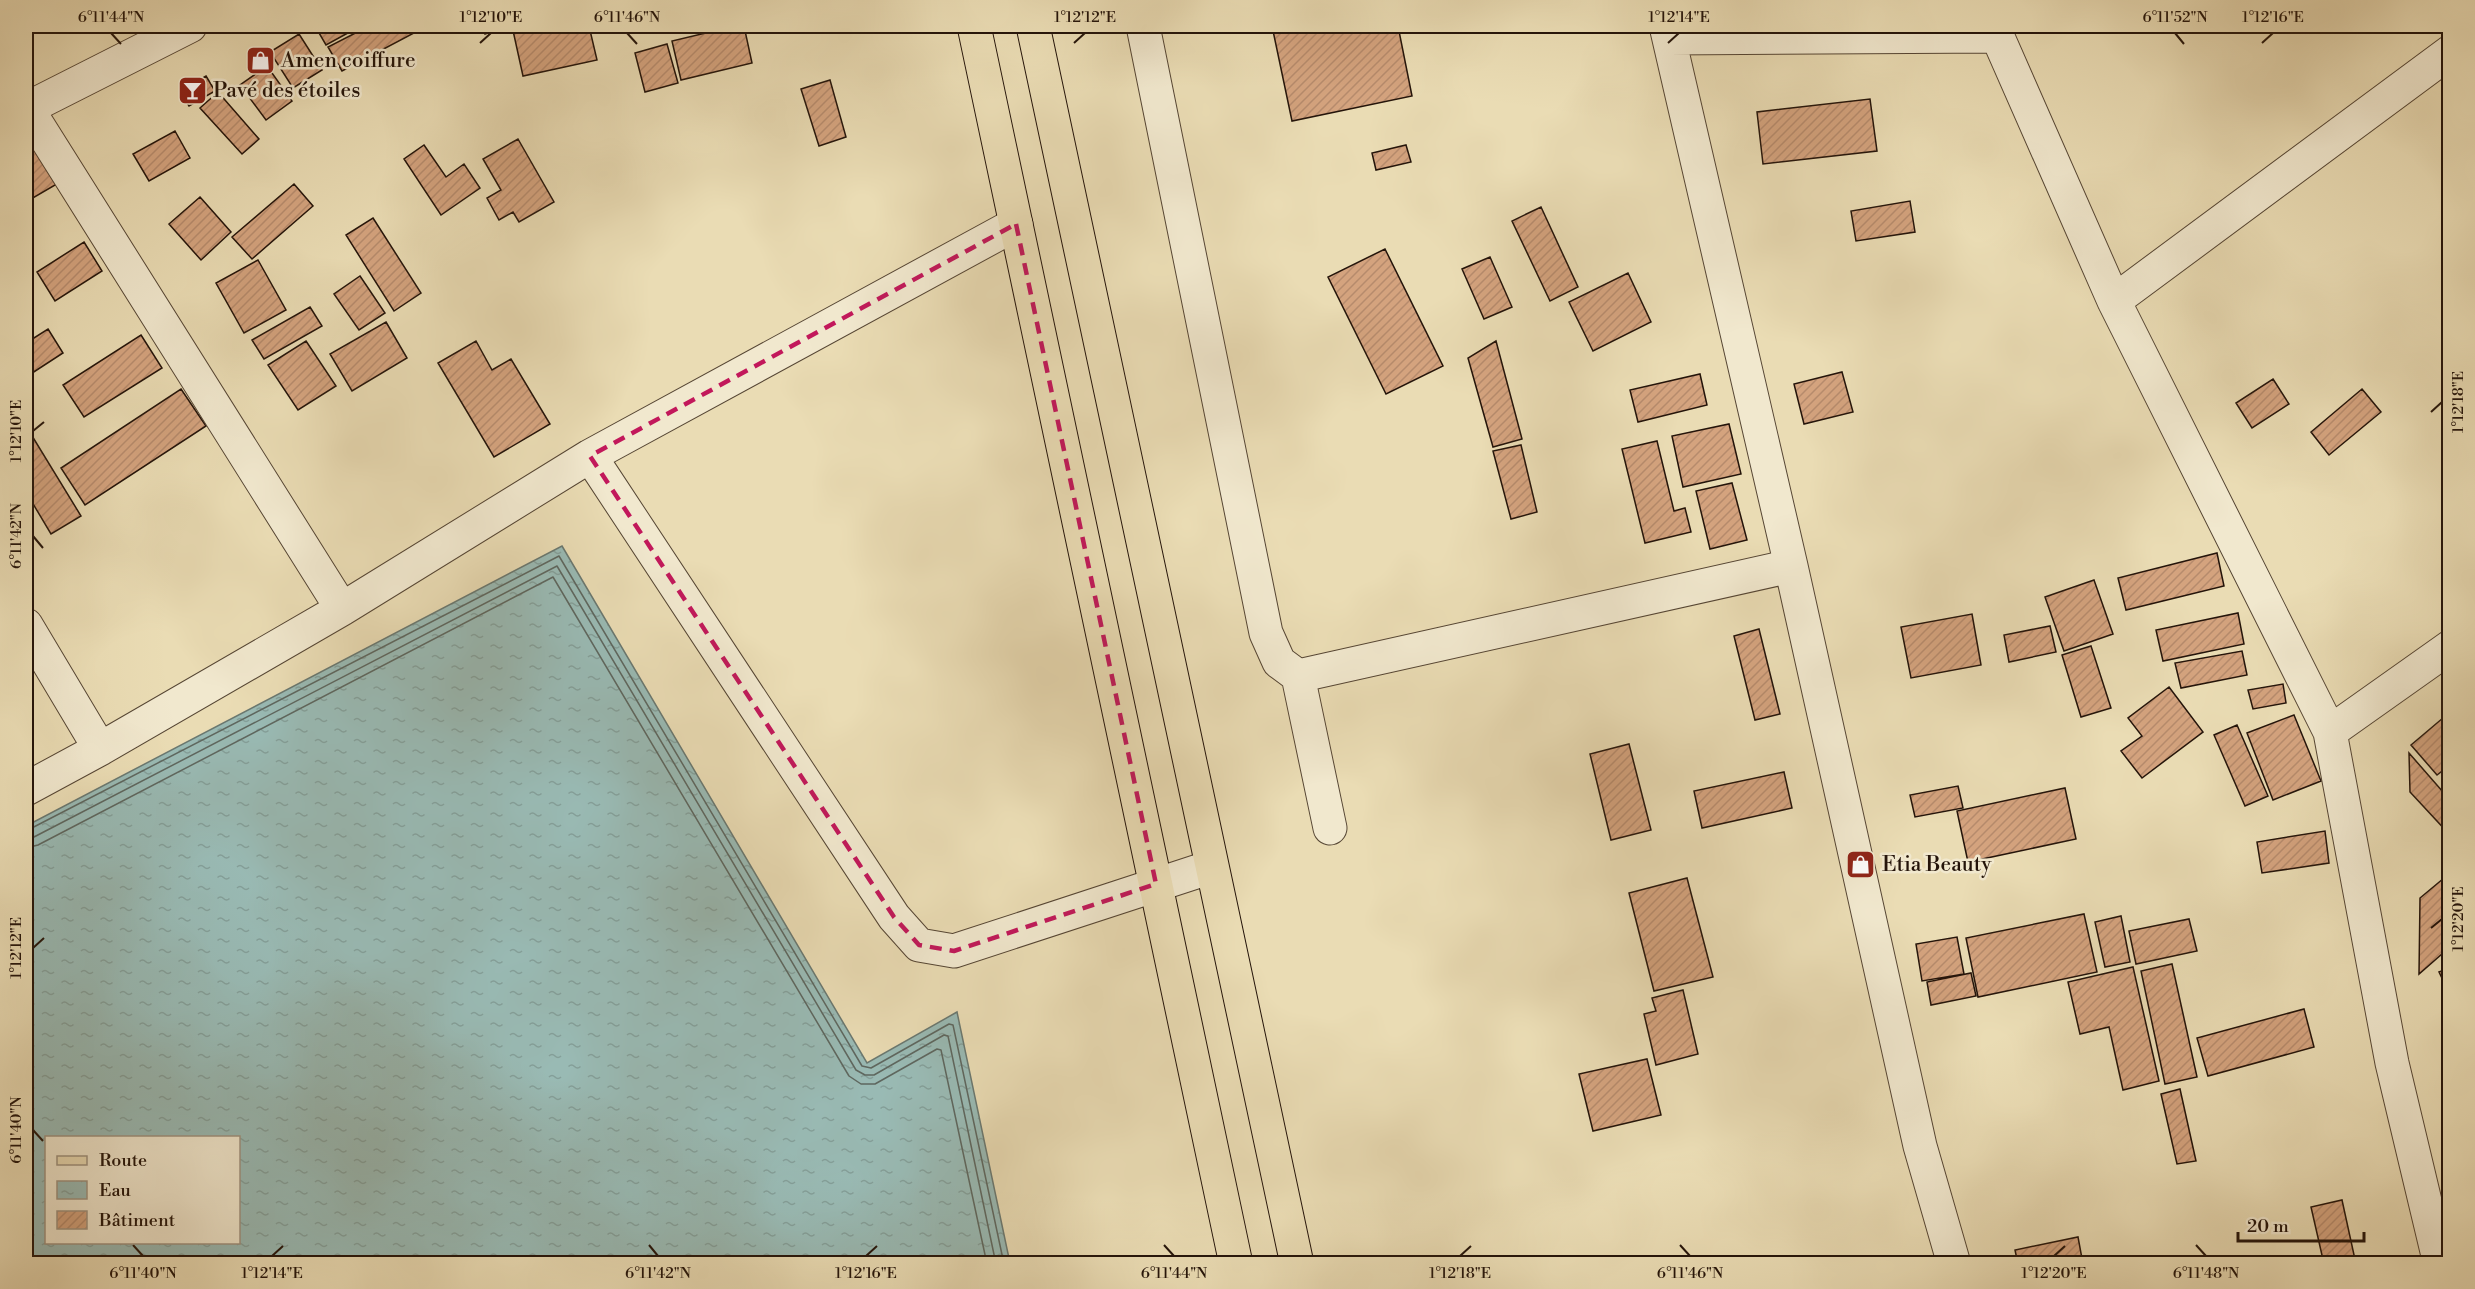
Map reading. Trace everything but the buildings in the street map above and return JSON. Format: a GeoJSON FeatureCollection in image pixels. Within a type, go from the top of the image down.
{"type":"FeatureCollection","features":[{"type":"Feature","properties":{"kind":"main road"},"geometry":{"type":"LineString","coordinates":[[974,26],[1236,1263]]}},
{"type":"Feature","properties":{"kind":"main road"},"geometry":{"type":"LineString","coordinates":[[1033,26],[1297,1263]]}},
{"type":"Feature","properties":{"kind":"street"},"geometry":{"type":"LineString","coordinates":[[190,26],[26,108],[342,609]]}},
{"type":"Feature","properties":{"kind":"street"},"geometry":{"type":"LineString","coordinates":[[1143,26],[1266,633],[1279,662],[1298,676],[1330,828]]}},
{"type":"Feature","properties":{"kind":"street"},"geometry":{"type":"LineString","coordinates":[[1954,1263],[1920,1146],[1791,566],[1667,32],[1995,31],[2114,301],[2330,732],[2392,1063],[2440,1263]]}},
{"type":"Feature","properties":{"kind":"street"},"geometry":{"type":"LineString","coordinates":[[2114,301],[2450,52]]}},
{"type":"Feature","properties":{"kind":"street"},"geometry":{"type":"LineString","coordinates":[[26,789],[342,609],[590,456],[1016,224]]}},
{"type":"Feature","properties":{"kind":"street"},"geometry":{"type":"LineString","coordinates":[[590,456],[894,917],[919,945],[954,951],[1211,867]]}},
{"type":"Feature","properties":{"kind":"street"},"geometry":{"type":"LineString","coordinates":[[1298,676],[1791,566]]}},
{"type":"Feature","properties":{"kind":"street"},"geometry":{"type":"LineString","coordinates":[[26,625],[100,748]]}},
{"type":"Feature","properties":{"kind":"street"},"geometry":{"type":"LineString","coordinates":[[2330,732],[2450,647]]}},
{"type":"Feature","properties":{"kind":"highlighted area"},"geometry":{"type":"Polygon","coordinates":[[[1016,224],[1156,884],[954,951],[919,945],[894,917],[590,456],[1016,224]]]}},
{"type":"Feature","properties":{"kind":"water"},"geometry":{"type":"Polygon","coordinates":[[[562,546],[867,1063],[957,1012],[1010,1263],[26,1263],[26,826],[562,546]]]}},
{"type":"Feature","properties":{"kind":"place","name":"Amen coiffure"},"geometry":{"type":"Point","coordinates":[260,61]}},
{"type":"Feature","properties":{"kind":"place","name":"Pavé des étoiles"},"geometry":{"type":"Point","coordinates":[192,91]}},
{"type":"Feature","properties":{"kind":"place","name":"Etia Beauty"},"geometry":{"type":"Point","coordinates":[1861,865]}}]}
